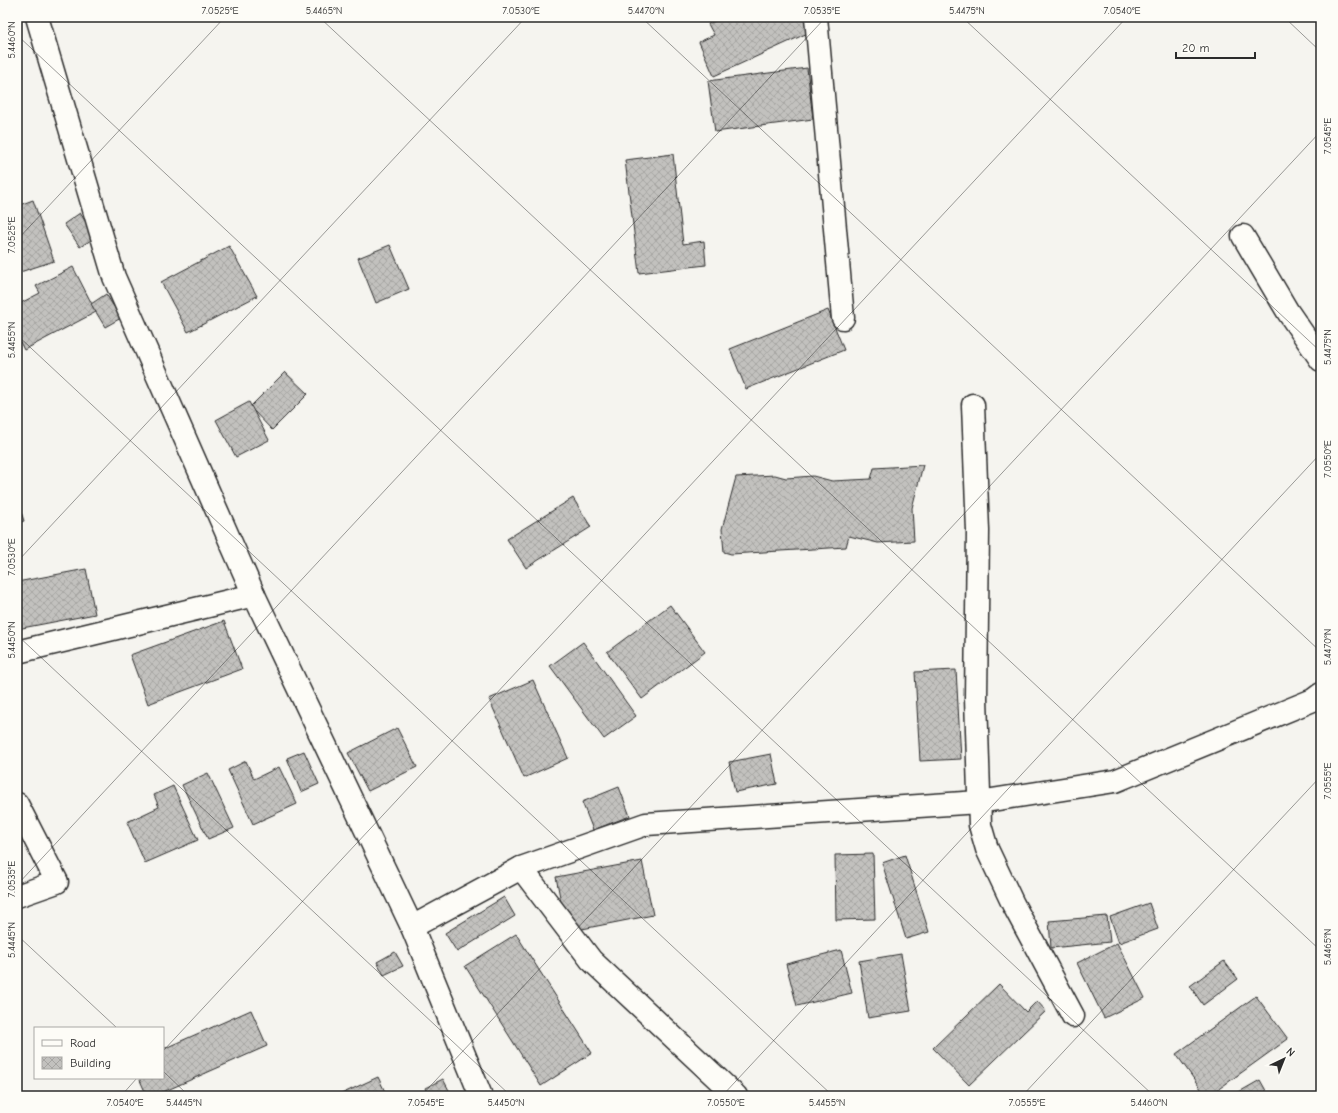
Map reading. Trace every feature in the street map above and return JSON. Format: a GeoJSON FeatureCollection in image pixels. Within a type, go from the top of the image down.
{"type":"FeatureCollection","features":[{"type":"Feature","properties":{"kind":"street"},"geometry":{"type":"LineString","coordinates":[[37,17],[114,277],[254,595],[412,927],[481,1096]]}},
{"type":"Feature","properties":{"kind":"street"},"geometry":{"type":"LineString","coordinates":[[816,17],[843,318]]}},
{"type":"Feature","properties":{"kind":"street"},"geometry":{"type":"LineString","coordinates":[[1243,236],[1288,312],[1321,360]]}},
{"type":"Feature","properties":{"kind":"street"},"geometry":{"type":"LineString","coordinates":[[973,405],[978,531],[976,698],[980,825],[987,848],[1013,904],[1073,1016]]}},
{"type":"Feature","properties":{"kind":"street"},"geometry":{"type":"LineString","coordinates":[[17,652],[254,595]]}},
{"type":"Feature","properties":{"kind":"street"},"geometry":{"type":"LineString","coordinates":[[412,927],[521,868],[646,824],[979,802],[1115,781],[1318,701]]}},
{"type":"Feature","properties":{"kind":"street"},"geometry":{"type":"LineString","coordinates":[[17,804],[57,882],[17,896]]}},
{"type":"Feature","properties":{"kind":"street"},"geometry":{"type":"LineString","coordinates":[[521,868],[591,960],[736,1096]]}},
{"type":"Feature","properties":{"kind":"building"},"geometry":{"type":"Polygon","coordinates":[[[723,17],[803,17],[810,32],[714,76],[699,42],[714,35],[708,24],[723,17]]]}},
{"type":"Feature","properties":{"kind":"building"},"geometry":{"type":"Polygon","coordinates":[[[807,68],[813,119],[715,132],[708,81],[807,68]]]}},
{"type":"Feature","properties":{"kind":"building"},"geometry":{"type":"Polygon","coordinates":[[[673,154],[683,244],[704,241],[706,265],[639,273],[625,160],[673,154]]]}},
{"type":"Feature","properties":{"kind":"building"},"geometry":{"type":"Polygon","coordinates":[[[33,200],[54,261],[17,273],[17,206],[33,200]]]}},
{"type":"Feature","properties":{"kind":"building"},"geometry":{"type":"Polygon","coordinates":[[[80,213],[96,237],[80,247],[64,224],[80,213]]]}},
{"type":"Feature","properties":{"kind":"building"},"geometry":{"type":"Polygon","coordinates":[[[390,245],[409,289],[376,303],[358,258],[390,245]]]}},
{"type":"Feature","properties":{"kind":"building"},"geometry":{"type":"Polygon","coordinates":[[[229,246],[257,296],[188,332],[161,282],[229,246]]]}},
{"type":"Feature","properties":{"kind":"building"},"geometry":{"type":"Polygon","coordinates":[[[73,267],[96,312],[24,350],[17,336],[17,305],[40,293],[36,286],[73,267]]]}},
{"type":"Feature","properties":{"kind":"building"},"geometry":{"type":"Polygon","coordinates":[[[106,294],[121,318],[105,327],[91,304],[106,294]]]}},
{"type":"Feature","properties":{"kind":"building"},"geometry":{"type":"Polygon","coordinates":[[[828,310],[844,350],[746,389],[730,349],[828,310]]]}},
{"type":"Feature","properties":{"kind":"building"},"geometry":{"type":"Polygon","coordinates":[[[285,372],[308,394],[272,430],[250,407],[285,372]]]}},
{"type":"Feature","properties":{"kind":"building"},"geometry":{"type":"Polygon","coordinates":[[[249,402],[269,440],[236,457],[216,420],[249,402]]]}},
{"type":"Feature","properties":{"kind":"building"},"geometry":{"type":"Polygon","coordinates":[[[923,465],[912,508],[914,541],[878,543],[849,536],[846,547],[731,554],[724,552],[722,529],[736,477],[775,475],[786,478],[813,476],[832,481],[871,479],[874,468],[923,465]]]}},
{"type":"Feature","properties":{"kind":"building"},"geometry":{"type":"Polygon","coordinates":[[[573,498],[591,527],[526,568],[507,539],[573,498]]]}},
{"type":"Feature","properties":{"kind":"building"},"geometry":{"type":"Polygon","coordinates":[[[17,499],[24,521],[17,523],[17,499]]]}},
{"type":"Feature","properties":{"kind":"building"},"geometry":{"type":"Polygon","coordinates":[[[86,569],[95,614],[17,629],[17,582],[86,569]]]}},
{"type":"Feature","properties":{"kind":"building"},"geometry":{"type":"Polygon","coordinates":[[[670,605],[705,652],[642,699],[607,652],[670,605]]]}},
{"type":"Feature","properties":{"kind":"building"},"geometry":{"type":"Polygon","coordinates":[[[224,621],[242,669],[148,704],[130,655],[224,621]]]}},
{"type":"Feature","properties":{"kind":"building"},"geometry":{"type":"Polygon","coordinates":[[[583,642],[636,716],[604,739],[550,666],[583,642]]]}},
{"type":"Feature","properties":{"kind":"building"},"geometry":{"type":"Polygon","coordinates":[[[956,670],[961,759],[920,761],[915,672],[956,670]]]}},
{"type":"Feature","properties":{"kind":"building"},"geometry":{"type":"Polygon","coordinates":[[[533,680],[568,758],[524,778],[489,699],[533,680]]]}},
{"type":"Feature","properties":{"kind":"building"},"geometry":{"type":"Polygon","coordinates":[[[397,728],[417,767],[368,791],[348,753],[397,728]]]}},
{"type":"Feature","properties":{"kind":"building"},"geometry":{"type":"Polygon","coordinates":[[[304,751],[319,784],[301,792],[287,758],[304,751]]]}},
{"type":"Feature","properties":{"kind":"building"},"geometry":{"type":"Polygon","coordinates":[[[771,754],[777,784],[735,792],[729,762],[771,754]]]}},
{"type":"Feature","properties":{"kind":"building"},"geometry":{"type":"Polygon","coordinates":[[[246,761],[254,779],[279,767],[297,804],[253,824],[228,770],[246,761]]]}},
{"type":"Feature","properties":{"kind":"building"},"geometry":{"type":"Polygon","coordinates":[[[208,773],[234,828],[208,839],[182,785],[208,773]]]}},
{"type":"Feature","properties":{"kind":"building"},"geometry":{"type":"Polygon","coordinates":[[[173,786],[198,840],[145,863],[127,822],[159,807],[154,795],[173,786]]]}},
{"type":"Feature","properties":{"kind":"building"},"geometry":{"type":"Polygon","coordinates":[[[619,787],[630,816],[593,830],[582,802],[619,787]]]}},
{"type":"Feature","properties":{"kind":"building"},"geometry":{"type":"Polygon","coordinates":[[[873,854],[875,919],[836,920],[835,855],[873,854]]]}},
{"type":"Feature","properties":{"kind":"building"},"geometry":{"type":"Polygon","coordinates":[[[905,855],[929,932],[906,939],[882,863],[905,855]]]}},
{"type":"Feature","properties":{"kind":"building"},"geometry":{"type":"Polygon","coordinates":[[[642,861],[653,915],[567,932],[556,877],[642,861]]]}},
{"type":"Feature","properties":{"kind":"building"},"geometry":{"type":"Polygon","coordinates":[[[504,897],[515,916],[457,952],[445,933],[504,897]]]}},
{"type":"Feature","properties":{"kind":"building"},"geometry":{"type":"Polygon","coordinates":[[[1149,903],[1158,929],[1119,943],[1110,917],[1149,903]]]}},
{"type":"Feature","properties":{"kind":"building"},"geometry":{"type":"Polygon","coordinates":[[[1107,916],[1110,942],[1051,948],[1049,921],[1107,916]]]}},
{"type":"Feature","properties":{"kind":"building"},"geometry":{"type":"Polygon","coordinates":[[[516,934],[592,1053],[541,1086],[465,966],[516,934]]]}},
{"type":"Feature","properties":{"kind":"building"},"geometry":{"type":"Polygon","coordinates":[[[1117,943],[1145,998],[1104,1018],[1077,963],[1117,943]]]}},
{"type":"Feature","properties":{"kind":"building"},"geometry":{"type":"Polygon","coordinates":[[[841,950],[852,993],[797,1006],[786,964],[841,950]]]}},
{"type":"Feature","properties":{"kind":"building"},"geometry":{"type":"Polygon","coordinates":[[[395,952],[403,966],[384,975],[377,962],[395,952]]]}},
{"type":"Feature","properties":{"kind":"building"},"geometry":{"type":"Polygon","coordinates":[[[901,954],[911,1011],[868,1018],[859,961],[901,954]]]}},
{"type":"Feature","properties":{"kind":"building"},"geometry":{"type":"Polygon","coordinates":[[[1224,961],[1238,979],[1203,1005],[1190,986],[1224,961]]]}},
{"type":"Feature","properties":{"kind":"building"},"geometry":{"type":"Polygon","coordinates":[[[999,984],[1026,1012],[1037,1001],[1046,1011],[969,1085],[933,1048],[999,984]]]}},
{"type":"Feature","properties":{"kind":"building"},"geometry":{"type":"Polygon","coordinates":[[[1256,996],[1288,1039],[1209,1096],[1206,1096],[1176,1054],[1256,996]]]}},
{"type":"Feature","properties":{"kind":"building"},"geometry":{"type":"Polygon","coordinates":[[[251,1010],[267,1046],[154,1096],[147,1096],[139,1079],[164,1079],[164,1049],[251,1010]]]}},
{"type":"Feature","properties":{"kind":"building"},"geometry":{"type":"Polygon","coordinates":[[[378,1077],[387,1096],[337,1096],[378,1077]]]}},
{"type":"Feature","properties":{"kind":"building"},"geometry":{"type":"Polygon","coordinates":[[[443,1079],[452,1096],[428,1096],[425,1088],[443,1079]]]}},
{"type":"Feature","properties":{"kind":"building"},"geometry":{"type":"Polygon","coordinates":[[[1260,1080],[1269,1096],[1232,1096],[1260,1080]]]}}]}
